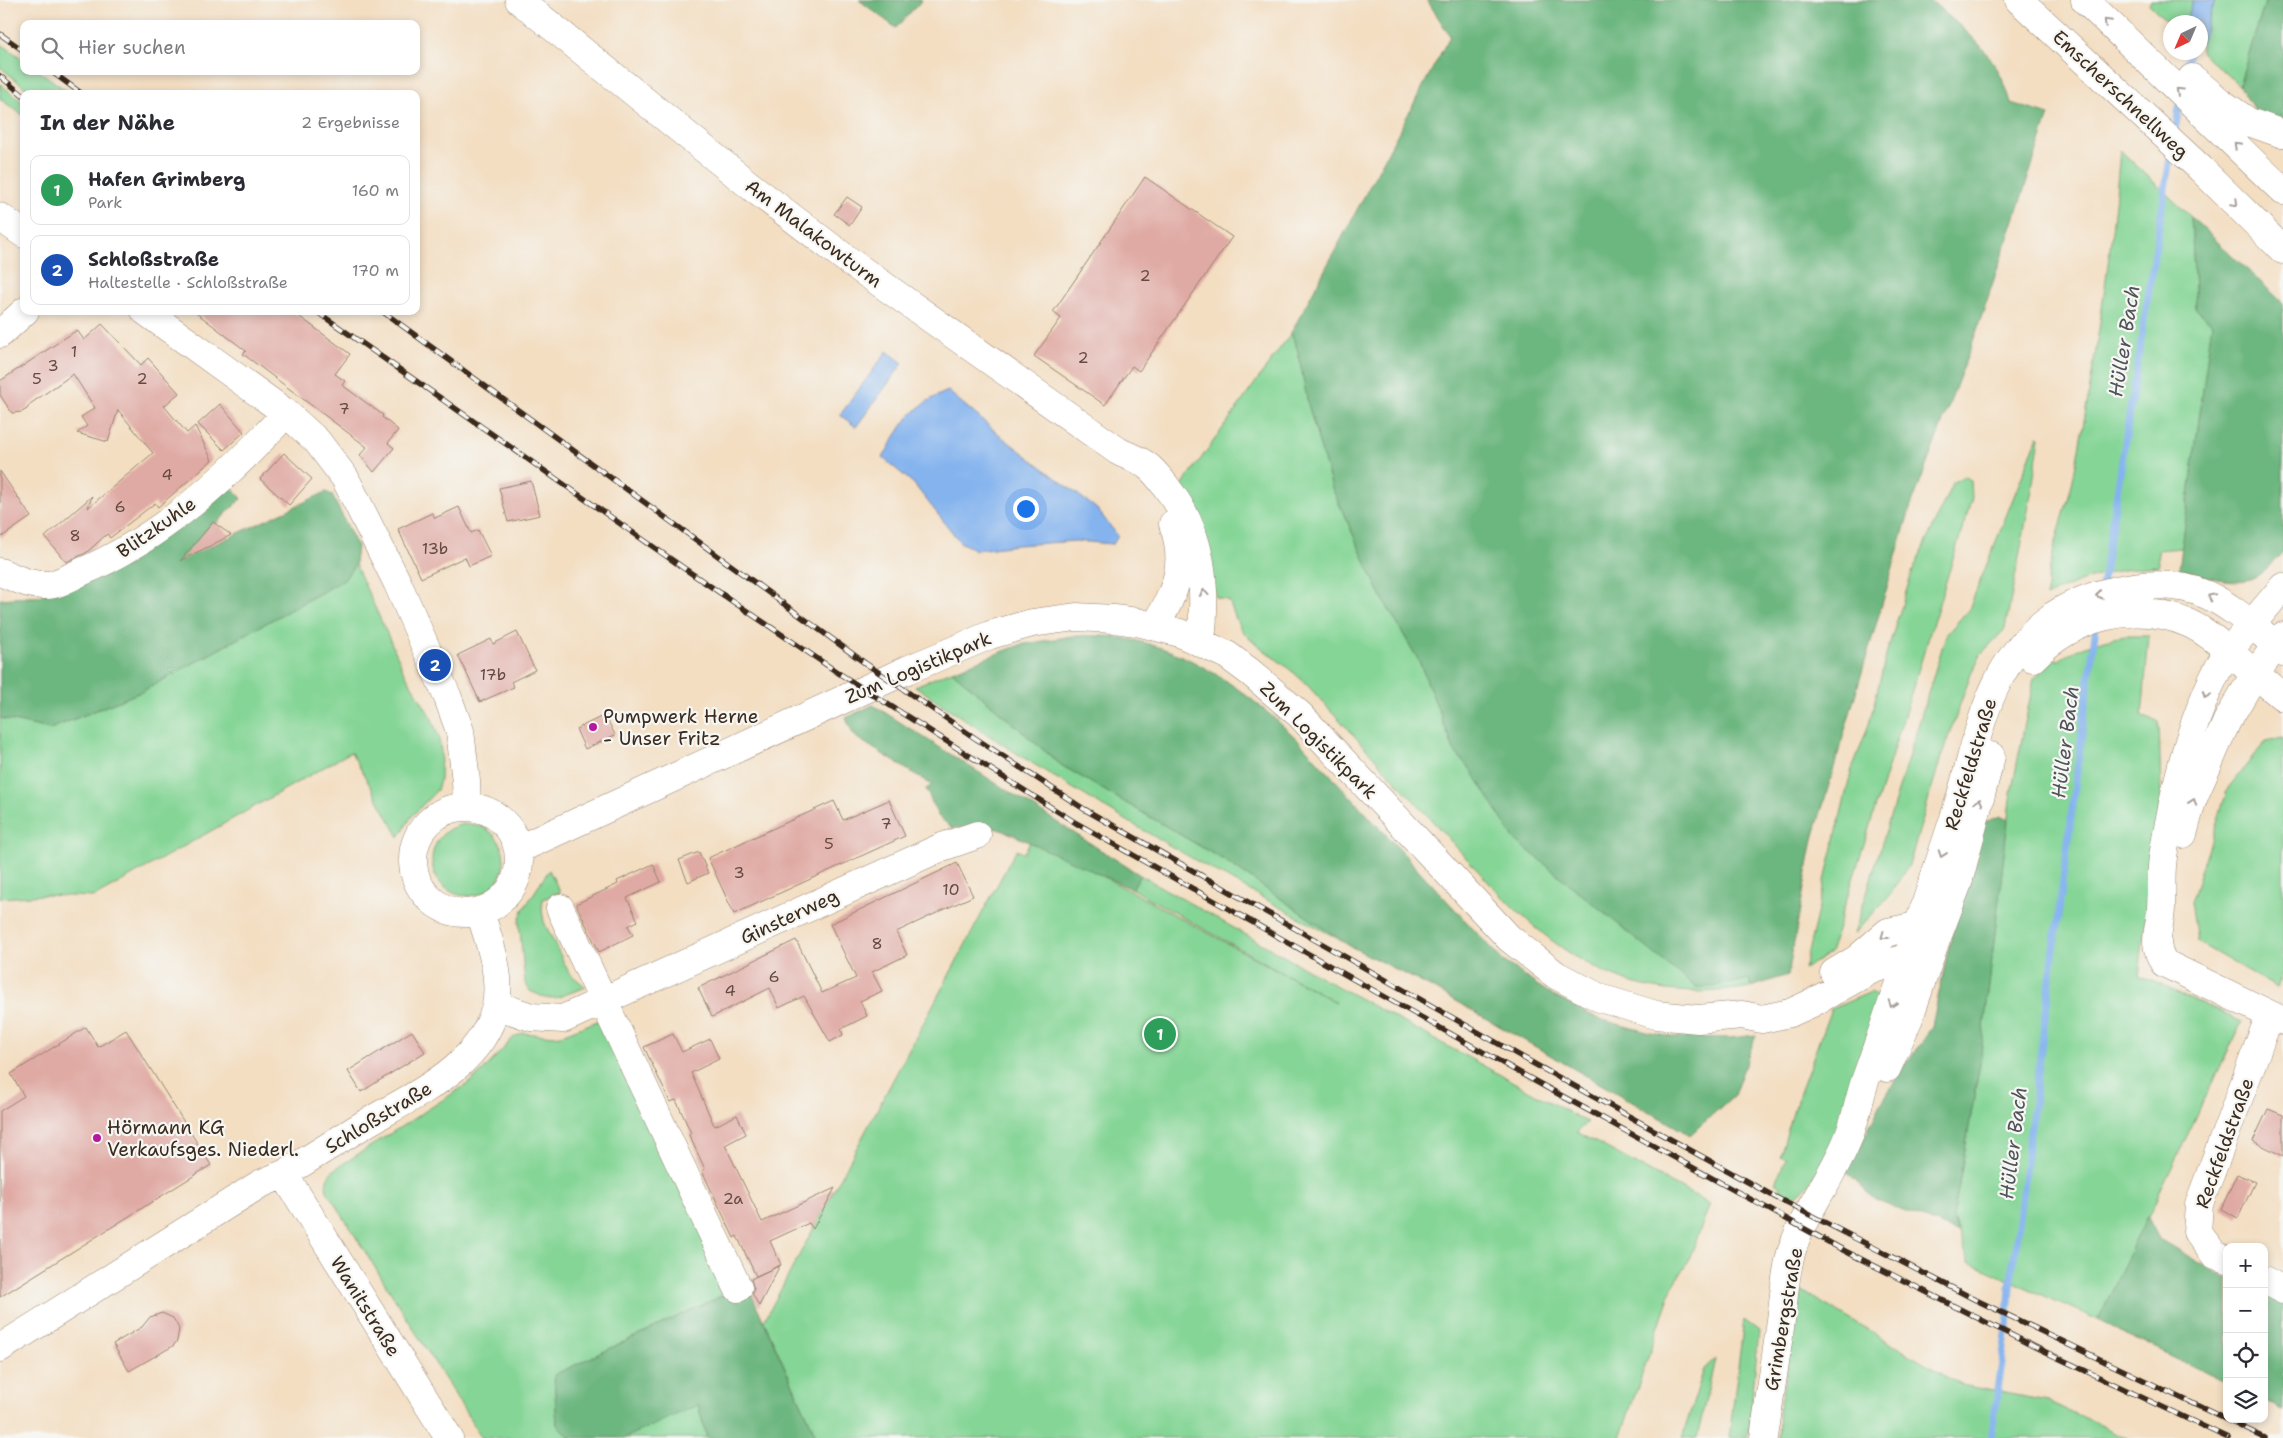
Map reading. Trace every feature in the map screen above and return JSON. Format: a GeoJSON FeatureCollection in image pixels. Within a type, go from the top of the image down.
{"type":"FeatureCollection","features":[{"type":"Feature","properties":{"kind":"main road","name":"Am Malakowturm"},"geometry":{"type":"LineString","coordinates":[[519,0],[753,188],[849,260],[1118,452],[1147,465],[1177,500],[1192,530],[1202,575],[1205,604],[1201,642]]}},
{"type":"Feature","properties":{"kind":"main road","name":"Emscherschnellweg"},"geometry":{"type":"LineString","coordinates":[[2020,0],[2201,169],[2283,250]]}},
{"type":"Feature","properties":{"kind":"main road"},"geometry":{"type":"LineString","coordinates":[[2085,0],[2129,43],[2154,44],[2217,113],[2283,191]]}},
{"type":"Feature","properties":{"kind":"main road"},"geometry":{"type":"LineString","coordinates":[[2217,113],[2283,134]]}},
{"type":"Feature","properties":{"kind":"main road"},"geometry":{"type":"LineString","coordinates":[[0,197],[20,208]]}},
{"type":"Feature","properties":{"kind":"main road"},"geometry":{"type":"LineString","coordinates":[[0,217],[20,231]]}},
{"type":"Feature","properties":{"kind":"main road"},"geometry":{"type":"LineString","coordinates":[[0,334],[21,315]]}},
{"type":"Feature","properties":{"kind":"main road"},"geometry":{"type":"LineString","coordinates":[[151,315],[286,413],[317,441],[345,478],[427,648],[460,731],[467,806]]}},
{"type":"Feature","properties":{"kind":"main road","name":"Blitzkuhle"},"geometry":{"type":"LineString","coordinates":[[0,572],[24,582],[49,586],[98,565],[152,533],[194,502],[255,447],[286,413]]}},
{"type":"Feature","properties":{"kind":"main road","name":"Am Malakowturm"},"geometry":{"type":"LineString","coordinates":[[1118,452],[1158,497],[1169,516],[1180,543],[1180,564],[1168,604],[1156,626]]}},
{"type":"Feature","properties":{"kind":"main road","name":"Reckfeldstraße"},"geometry":{"type":"LineString","coordinates":[[2223,1258],[2214,1254],[2197,1232],[2199,1204],[2276,1018],[2164,963],[2157,951],[2156,938],[2161,910],[2162,865],[2175,791],[2206,694],[2215,673],[2228,651],[2283,587]]}},
{"type":"Feature","properties":{"kind":"main road","name":"Reckfeldstraße"},"geometry":{"type":"LineString","coordinates":[[2137,600],[2184,588],[2204,594],[2226,604],[2251,625],[2281,645],[2255,674],[2227,721],[2192,801],[2175,872],[2161,910]]}},
{"type":"Feature","properties":{"kind":"main road","name":"Reckfeldstraße"},"geometry":{"type":"LineString","coordinates":[[1815,1204],[1850,1134],[1873,1100],[1909,1018],[1930,935],[1955,815],[1989,696],[2004,668],[2020,646],[2045,622],[2059,623],[2091,597],[2114,590],[2137,600],[2155,615],[2188,624],[2208,635],[2255,674]]}},
{"type":"Feature","properties":{"kind":"main road","name":"Zum Logistikpark"},"geometry":{"type":"LineString","coordinates":[[519,850],[907,670],[990,635],[1032,623],[1076,616],[1137,622],[1156,626],[1201,642],[1227,655],[1280,696],[1509,938],[1556,975],[1600,998],[1656,1015],[1698,1019],[1742,1015],[1762,1018],[1790,1013],[1853,971],[1888,932],[1930,935]]}},
{"type":"Feature","properties":{"kind":"main road"},"geometry":{"type":"LineString","coordinates":[[2255,674],[2283,697]]}},
{"type":"Feature","properties":{"kind":"main road"},"geometry":{"type":"LineString","coordinates":[[467,806],[494,814],[506,824],[514,836],[519,850],[518,876],[512,888],[504,899],[480,912],[459,913],[440,906],[428,898],[420,887],[415,874],[413,860],[417,839],[429,822],[453,808],[467,806]]}},
{"type":"Feature","properties":{"kind":"main road","name":"Ginsterweg"},"geometry":{"type":"LineString","coordinates":[[496,1005],[531,1017],[563,1019],[942,847],[977,835]]}},
{"type":"Feature","properties":{"kind":"main road"},"geometry":{"type":"LineString","coordinates":[[560,908],[738,1288]]}},
{"type":"Feature","properties":{"kind":"main road","name":"Schloßstraße"},"geometry":{"type":"LineString","coordinates":[[0,1348],[260,1184],[284,1174],[437,1082],[463,1061],[484,1036],[496,1005],[498,982],[495,959],[480,912]]}},
{"type":"Feature","properties":{"kind":"main road","name":"Reckfeldstraße"},"geometry":{"type":"LineString","coordinates":[[1850,1134],[1863,1087],[1908,957],[1930,935]]}},
{"type":"Feature","properties":{"kind":"main road","name":"Zum Logistikpark"},"geometry":{"type":"LineString","coordinates":[[1853,971],[1871,970],[1908,957]]}},
{"type":"Feature","properties":{"kind":"main road","name":"Wanitstraße"},"geometry":{"type":"LineString","coordinates":[[284,1174],[449,1438]]}},
{"type":"Feature","properties":{"kind":"main road","name":"Grimbergstraße"},"geometry":{"type":"LineString","coordinates":[[1764,1438],[1790,1256],[1796,1240],[1815,1204]]}},
{"type":"Feature","properties":{"kind":"main road"},"geometry":{"type":"LineString","coordinates":[[2268,1282],[2283,1290]]}},
{"type":"Feature","properties":{"kind":"green space"},"geometry":{"type":"Polygon","coordinates":[[[859,0],[922,0],[896,28],[859,0]]]}},
{"type":"Feature","properties":{"kind":"green space"},"geometry":{"type":"Polygon","coordinates":[[[1427,0],[1930,0],[1980,45],[1998,70],[2011,103],[2049,115],[1976,333],[1910,509],[1813,839],[1788,975],[1751,987],[1749,979],[1713,987],[1695,987],[1514,839],[1472,771],[1455,752],[1419,661],[1381,596],[1332,488],[1308,404],[1298,351],[1291,333],[1450,36],[1427,0]]]}},
{"type":"Feature","properties":{"kind":"green space"},"geometry":{"type":"Polygon","coordinates":[[[2151,0],[2193,0],[2188,15],[2163,15],[2163,17],[2149,4],[2151,0]]]}},
{"type":"Feature","properties":{"kind":"green space"},"geometry":{"type":"Polygon","coordinates":[[[2215,0],[2266,0],[2239,85],[2208,58],[2208,22],[2215,0]]]}},
{"type":"Feature","properties":{"kind":"green space"},"geometry":{"type":"Polygon","coordinates":[[[2266,0],[2283,0],[2283,150],[2271,138],[2239,85],[2266,0]]]}},
{"type":"Feature","properties":{"kind":"green space"},"geometry":{"type":"Polygon","coordinates":[[[0,43],[20,57],[20,75],[45,75],[65,90],[28,90],[0,67],[0,43]]]}},
{"type":"Feature","properties":{"kind":"green space"},"geometry":{"type":"Polygon","coordinates":[[[0,84],[20,100],[20,113],[0,99],[0,84]]]}},
{"type":"Feature","properties":{"kind":"green space"},"geometry":{"type":"Polygon","coordinates":[[[2120,150],[2191,217],[2196,309],[2212,323],[2182,548],[2158,550],[2159,566],[2129,569],[2101,575],[2074,584],[2046,597],[2051,563],[2073,482],[2090,386],[2107,269],[2120,150]]]}},
{"type":"Feature","properties":{"kind":"green space"},"geometry":{"type":"Polygon","coordinates":[[[2191,217],[2283,303],[2283,552],[2261,573],[2245,580],[2216,579],[2179,569],[2212,323],[2196,309],[2191,217]]]}},
{"type":"Feature","properties":{"kind":"green space"},"geometry":{"type":"Polygon","coordinates":[[[1291,333],[1298,351],[1308,404],[1332,488],[1381,596],[1419,661],[1455,752],[1472,771],[1695,987],[1729,984],[1749,979],[1751,987],[1691,992],[1651,988],[1613,976],[1594,967],[1552,941],[1533,926],[1498,892],[1307,685],[1246,635],[1238,623],[1229,601],[1216,597],[1180,488],[1291,333]]]}},
{"type":"Feature","properties":{"kind":"green space"},"geometry":{"type":"Polygon","coordinates":[[[2038,436],[2040,437],[2031,495],[2005,629],[1981,654],[1971,674],[1941,757],[1909,865],[1888,897],[1854,934],[1946,635],[1969,609],[2038,436]]]}},
{"type":"Feature","properties":{"kind":"green space"},"geometry":{"type":"Polygon","coordinates":[[[1965,476],[1971,481],[1972,498],[1830,953],[1804,969],[1851,772],[1869,724],[1887,652],[1912,573],[1953,482],[1965,476]]]}},
{"type":"Feature","properties":{"kind":"green space"},"geometry":{"type":"Polygon","coordinates":[[[229,485],[242,498],[216,524],[213,522],[203,534],[209,547],[326,492],[332,495],[357,546],[355,564],[344,580],[143,691],[50,729],[0,718],[0,599],[40,596],[229,485]]]}},
{"type":"Feature","properties":{"kind":"green space"},"geometry":{"type":"Polygon","coordinates":[[[355,564],[400,665],[432,719],[439,738],[441,753],[440,780],[437,790],[412,816],[399,837],[351,752],[94,897],[44,895],[0,898],[0,718],[50,729],[143,691],[344,580],[355,564]]]}},
{"type":"Feature","properties":{"kind":"green space"},"geometry":{"type":"Polygon","coordinates":[[[1072,636],[1110,636],[1148,644],[1196,663],[1239,690],[1299,741],[1502,960],[1557,998],[1599,1019],[1672,1037],[1731,1038],[1756,1035],[1734,1095],[1690,1135],[1436,990],[1348,945],[1227,862],[1061,765],[952,671],[1020,645],[1072,636]]]}},
{"type":"Feature","properties":{"kind":"green space"},"geometry":{"type":"Polygon","coordinates":[[[2125,636],[2149,636],[2142,717],[2159,721],[2161,795],[2139,975],[2242,1022],[2098,1320],[1969,1262],[1953,1218],[1980,1063],[2010,799],[2034,678],[2055,659],[2059,660],[2090,644],[2125,636]]]}},
{"type":"Feature","properties":{"kind":"green space"},"geometry":{"type":"Polygon","coordinates":[[[952,671],[1061,765],[1227,862],[1348,944],[1237,884],[1074,789],[1020,756],[915,686],[952,671]]]}},
{"type":"Feature","properties":{"kind":"green space"},"geometry":{"type":"Polygon","coordinates":[[[873,705],[1140,875],[1132,889],[1007,832],[991,827],[952,828],[938,816],[926,789],[932,785],[857,738],[852,732],[846,718],[873,705]]]}},
{"type":"Feature","properties":{"kind":"green space"},"geometry":{"type":"Polygon","coordinates":[[[2283,738],[2283,971],[2277,988],[2197,942],[2191,902],[2228,788],[2266,741],[2283,738]]]}},
{"type":"Feature","properties":{"kind":"green space"},"geometry":{"type":"Polygon","coordinates":[[[2000,816],[2008,820],[1980,1063],[1953,1218],[1958,1232],[1877,1201],[1847,1172],[1881,1104],[1905,1064],[1922,1043],[1932,1026],[1948,950],[1979,837],[1985,822],[2000,816]]]}},
{"type":"Feature","properties":{"kind":"green space"},"geometry":{"type":"Polygon","coordinates":[[[468,824],[488,830],[498,840],[504,860],[498,880],[488,890],[468,896],[448,890],[438,880],[432,860],[438,840],[448,830],[468,824]]]}},
{"type":"Feature","properties":{"kind":"green space"},"geometry":{"type":"Polygon","coordinates":[[[1032,838],[1336,1002],[1132,889],[1140,875],[1342,989],[1587,1122],[1577,1132],[1710,1204],[1688,1262],[1672,1288],[1620,1438],[817,1438],[764,1321],[1016,850],[1024,853],[1032,838]]]}},
{"type":"Feature","properties":{"kind":"green space"},"geometry":{"type":"Polygon","coordinates":[[[549,870],[560,892],[543,899],[544,922],[569,973],[586,987],[556,998],[546,998],[530,991],[525,983],[519,921],[523,910],[549,870]]]}},
{"type":"Feature","properties":{"kind":"green space"},"geometry":{"type":"Polygon","coordinates":[[[1871,992],[1876,995],[1879,1003],[1837,1134],[1811,1181],[1797,1196],[1791,1198],[1778,1191],[1780,1186],[1775,1182],[1786,1159],[1780,1156],[1795,1106],[1831,1009],[1871,992]]]}},
{"type":"Feature","properties":{"kind":"green space"},"geometry":{"type":"Polygon","coordinates":[[[600,1020],[734,1296],[723,1295],[554,1375],[557,1425],[571,1438],[482,1438],[327,1191],[327,1179],[335,1169],[466,1085],[482,1072],[514,1037],[523,1033],[555,1036],[600,1020]]]}},
{"type":"Feature","properties":{"kind":"green space"},"geometry":{"type":"Polygon","coordinates":[[[2147,1216],[2159,1239],[2223,1277],[2223,1381],[2098,1320],[2147,1216]]]}},
{"type":"Feature","properties":{"kind":"green space"},"geometry":{"type":"Polygon","coordinates":[[[749,1289],[817,1438],[707,1438],[698,1405],[624,1438],[571,1438],[557,1425],[554,1375],[723,1295],[734,1296],[749,1289]]]}},
{"type":"Feature","properties":{"kind":"green space"},"geometry":{"type":"Polygon","coordinates":[[[1802,1291],[1961,1385],[2047,1401],[2128,1438],[1779,1438],[1778,1413],[1802,1291]]]}},
{"type":"Feature","properties":{"kind":"green space"},"geometry":{"type":"Polygon","coordinates":[[[2268,1298],[2283,1304],[2283,1411],[2268,1403],[2268,1298]]]}},
{"type":"Feature","properties":{"kind":"green space"},"geometry":{"type":"Polygon","coordinates":[[[1744,1320],[1759,1331],[1748,1438],[1729,1438],[1744,1320]]]}},
{"type":"Feature","properties":{"kind":"green space"},"geometry":{"type":"Polygon","coordinates":[[[1715,1359],[1697,1438],[1682,1438],[1704,1369],[1715,1359]]]}},
{"type":"Feature","properties":{"kind":"green space"},"geometry":{"type":"Polygon","coordinates":[[[698,1404],[707,1438],[624,1438],[698,1404]]]}},
{"type":"Feature","properties":{"kind":"water"},"geometry":{"type":"Polygon","coordinates":[[[2193,0],[2215,0],[2208,22],[2208,15],[2188,15],[2193,0]]]}},
{"type":"Feature","properties":{"kind":"water"},"geometry":{"type":"Polygon","coordinates":[[[887,351],[903,363],[856,427],[840,415],[887,351]]]}},
{"type":"Feature","properties":{"kind":"water"},"geometry":{"type":"Polygon","coordinates":[[[948,391],[1002,437],[1097,509],[1118,536],[1113,544],[1076,541],[976,550],[960,542],[913,483],[883,458],[908,418],[925,403],[948,391]]]}},
{"type":"Feature","properties":{"kind":"building"},"geometry":{"type":"Polygon","coordinates":[[[1145,177],[1232,237],[1139,371],[1132,366],[1105,405],[1034,356],[1061,318],[1053,312],[1145,177]]]}},
{"type":"Feature","properties":{"kind":"building"},"geometry":{"type":"Polygon","coordinates":[[[847,197],[862,207],[850,225],[834,214],[847,197]]]}},
{"type":"Feature","properties":{"kind":"building"},"geometry":{"type":"Polygon","coordinates":[[[199,315],[297,315],[350,354],[335,374],[345,381],[342,385],[383,415],[382,417],[398,430],[388,443],[394,448],[374,472],[360,455],[367,447],[243,354],[246,351],[199,315]]]}},
{"type":"Feature","properties":{"kind":"building"},"geometry":{"type":"Polygon","coordinates":[[[102,324],[141,365],[148,358],[179,393],[164,406],[187,433],[195,426],[212,460],[158,507],[155,503],[110,538],[107,534],[86,553],[66,562],[45,537],[92,496],[88,508],[153,453],[118,410],[108,442],[77,433],[87,426],[81,417],[95,408],[73,374],[30,404],[27,409],[22,412],[12,413],[0,395],[0,381],[77,330],[84,340],[102,324]]]}},
{"type":"Feature","properties":{"kind":"building"},"geometry":{"type":"Polygon","coordinates":[[[220,404],[244,432],[224,450],[198,424],[220,404]]]}},
{"type":"Feature","properties":{"kind":"building"},"geometry":{"type":"Polygon","coordinates":[[[284,453],[312,479],[289,505],[260,479],[284,453]]]}},
{"type":"Feature","properties":{"kind":"building"},"geometry":{"type":"Polygon","coordinates":[[[0,471],[31,517],[0,538],[0,471]]]}},
{"type":"Feature","properties":{"kind":"building"},"geometry":{"type":"Polygon","coordinates":[[[531,481],[540,515],[508,522],[499,488],[531,481]]]}},
{"type":"Feature","properties":{"kind":"building"},"geometry":{"type":"Polygon","coordinates":[[[459,507],[471,533],[478,530],[491,556],[469,566],[465,557],[421,578],[398,529],[432,513],[435,518],[459,507]]]}},
{"type":"Feature","properties":{"kind":"building"},"geometry":{"type":"Polygon","coordinates":[[[213,522],[231,535],[180,561],[213,522]]]}},
{"type":"Feature","properties":{"kind":"building"},"geometry":{"type":"Polygon","coordinates":[[[517,632],[535,670],[511,682],[514,687],[480,702],[458,655],[491,639],[493,644],[517,632]]]}},
{"type":"Feature","properties":{"kind":"building","name":"Pumpwerk Herne - Unser Fritz"},"geometry":{"type":"Polygon","coordinates":[[[605,715],[615,735],[585,749],[576,729],[605,715]]]}},
{"type":"Feature","properties":{"kind":"building"},"geometry":{"type":"Polygon","coordinates":[[[889,800],[905,836],[734,914],[708,858],[834,801],[843,820],[889,800]]]}},
{"type":"Feature","properties":{"kind":"building"},"geometry":{"type":"Polygon","coordinates":[[[699,852],[708,873],[688,882],[679,860],[699,852]]]}},
{"type":"Feature","properties":{"kind":"building"},"geometry":{"type":"Polygon","coordinates":[[[957,863],[973,896],[896,932],[907,955],[872,972],[882,991],[860,1001],[867,1016],[841,1029],[843,1035],[830,1042],[804,996],[779,1008],[770,988],[712,1017],[698,988],[796,940],[822,993],[856,978],[830,924],[957,863]]]}},
{"type":"Feature","properties":{"kind":"building"},"geometry":{"type":"Polygon","coordinates":[[[653,864],[661,882],[627,898],[638,921],[628,926],[633,935],[599,952],[576,904],[618,884],[617,881],[653,864]]]}},
{"type":"Feature","properties":{"kind":"building","name":"Hörmann KG Verkaufsges. Niederl."},"geometry":{"type":"Polygon","coordinates":[[[86,1027],[98,1047],[126,1030],[211,1165],[0,1297],[0,1111],[24,1096],[11,1074],[86,1027]]]}},
{"type":"Feature","properties":{"kind":"building"},"geometry":{"type":"Polygon","coordinates":[[[412,1031],[425,1052],[361,1092],[348,1071],[412,1031]]]}},
{"type":"Feature","properties":{"kind":"building"},"geometry":{"type":"Polygon","coordinates":[[[673,1034],[682,1052],[710,1039],[719,1059],[691,1073],[715,1126],[737,1115],[746,1134],[725,1145],[762,1222],[835,1188],[813,1229],[809,1223],[770,1241],[781,1265],[756,1276],[737,1236],[734,1238],[702,1171],[705,1169],[689,1135],[691,1133],[676,1100],[670,1102],[644,1047],[673,1034]]]}},
{"type":"Feature","properties":{"kind":"building"},"geometry":{"type":"Polygon","coordinates":[[[2268,1109],[2283,1115],[2283,1156],[2253,1141],[2268,1109]]]}},
{"type":"Feature","properties":{"kind":"building"},"geometry":{"type":"Polygon","coordinates":[[[2237,1174],[2255,1182],[2238,1218],[2221,1209],[2237,1174]]]}},
{"type":"Feature","properties":{"kind":"building"},"geometry":{"type":"Polygon","coordinates":[[[780,1265],[759,1306],[752,1293],[754,1289],[751,1279],[780,1265]]]}},
{"type":"Feature","properties":{"kind":"building"},"geometry":{"type":"Polygon","coordinates":[[[162,1313],[173,1318],[176,1323],[179,1329],[177,1341],[173,1346],[129,1371],[113,1344],[142,1327],[150,1317],[162,1313]]]}},
{"type":"Feature","properties":{"kind":"waterway","name":"Hüller Bach"},"geometry":{"type":"LineString","coordinates":[[2185,74],[2188,60]]}},
{"type":"Feature","properties":{"kind":"waterway","name":"Hüller Bach"},"geometry":{"type":"LineString","coordinates":[[2174,136],[2180,102]]}},
{"type":"Feature","properties":{"kind":"waterway","name":"Hüller Bach"},"geometry":{"type":"LineString","coordinates":[[2102,587],[2171,151]]}},
{"type":"Feature","properties":{"kind":"waterway","name":"Hüller Bach"},"geometry":{"type":"LineString","coordinates":[[1991,1438],[2007,1328],[2010,1288],[2096,625]]}},
{"type":"Feature","properties":{"kind":"railway"},"geometry":{"type":"LineString","coordinates":[[0,34],[20,48]]}},
{"type":"Feature","properties":{"kind":"railway"},"geometry":{"type":"LineString","coordinates":[[56,75],[77,90]]}},
{"type":"Feature","properties":{"kind":"railway"},"geometry":{"type":"LineString","coordinates":[[0,76],[20,93]]}},
{"type":"Feature","properties":{"kind":"railway"},"geometry":{"type":"LineString","coordinates":[[322,315],[685,569],[840,674],[1076,823],[1522,1074],[1845,1251],[2035,1347],[2228,1438]]}},
{"type":"Feature","properties":{"kind":"railway"},"geometry":{"type":"LineString","coordinates":[[387,315],[865,663],[1084,809],[1529,1061],[1775,1197],[1976,1300],[2265,1438]]}},
{"type":"Feature","properties":{"kind":"place","name":"Schloßstraße"},"geometry":{"type":"Point","coordinates":[435,665]}},
{"type":"Feature","properties":{"kind":"place","name":"Pumpwerk Herne - Unser Fritz"},"geometry":{"type":"Point","coordinates":[593,727]}},
{"type":"Feature","properties":{"kind":"place","name":"Hafen Grimberg"},"geometry":{"type":"Point","coordinates":[1160,1034]}},
{"type":"Feature","properties":{"kind":"place","name":"Hörmann KG Verkaufsges. Niederl."},"geometry":{"type":"Point","coordinates":[97,1138]}}]}
